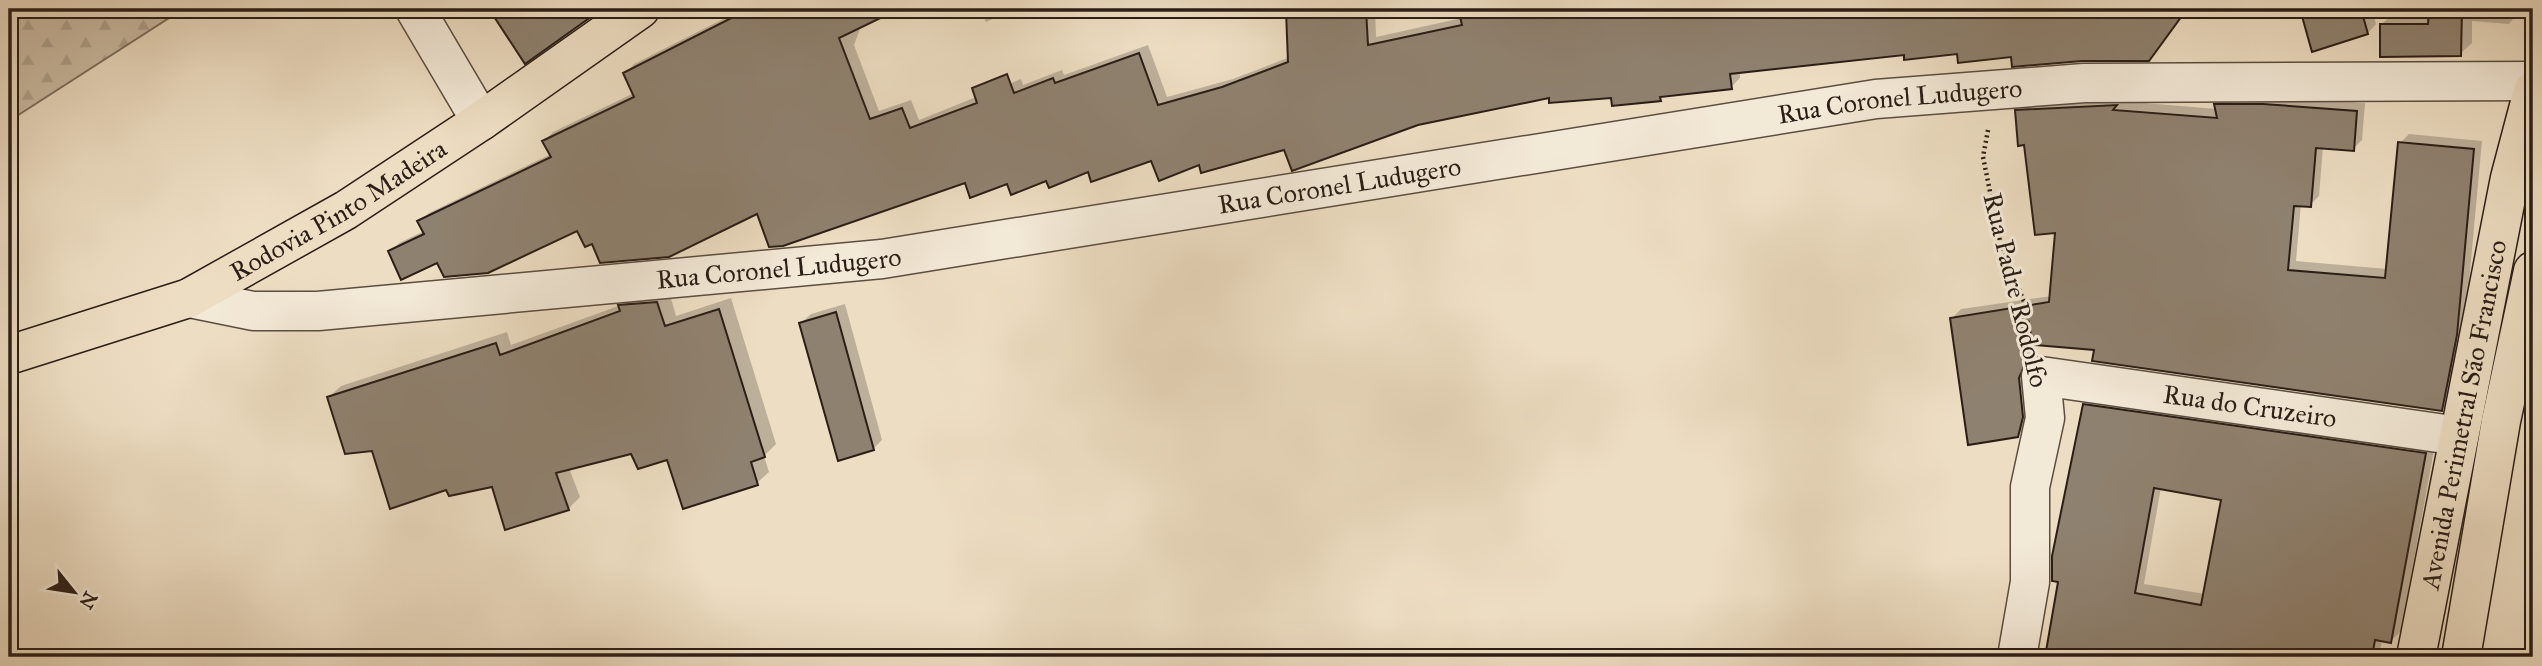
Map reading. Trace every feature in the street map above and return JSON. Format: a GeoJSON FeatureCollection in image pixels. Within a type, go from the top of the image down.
{"type":"FeatureCollection","features":[{"type":"Feature","properties":{"kind":"main road","name":"Rodovia Pinto Madeira"},"geometry":{"type":"LineString","coordinates":[[9,355],[189,298],[346,210],[481,121],[640,9]]}},
{"type":"Feature","properties":{"kind":"main road","name":"Avenida Perimetral São Francisco"},"geometry":{"type":"LineString","coordinates":[[2416,657],[2510,178],[2533,91]]}},
{"type":"Feature","properties":{"kind":"main road","name":"Avenida Perimetral São Francisco"},"geometry":{"type":"LineString","coordinates":[[2461,657],[2501,421],[2533,271]]}},
{"type":"Feature","properties":{"kind":"street"},"geometry":{"type":"LineString","coordinates":[[415,9],[481,121]]}},
{"type":"Feature","properties":{"kind":"street","name":"Rua Coronel Ludugero"},"geometry":{"type":"LineString","coordinates":[[189,298],[253,311],[318,311],[882,259],[1875,99],[2084,83],[2533,81]]}},
{"type":"Feature","properties":{"kind":"street","name":"Rua do Cruzeiro"},"geometry":{"type":"LineString","coordinates":[[2041,376],[2459,436]]}},
{"type":"Feature","properties":{"kind":"street","name":"Rua Padre Rodolfo"},"geometry":{"type":"LineString","coordinates":[[2017,657],[2030,582],[2030,487],[2045,418],[2041,376]]}},
{"type":"Feature","properties":{"kind":"path","name":"Rua Padre Rodolfo"},"geometry":{"type":"LineString","coordinates":[[1995,90],[1983,156],[2001,246],[2025,304],[2031,341],[2041,376]]}},
{"type":"Feature","properties":{"kind":"green space"},"geometry":{"type":"Polygon","coordinates":[[[9,9],[183,9],[9,121],[9,9]]]}},
{"type":"Feature","properties":{"kind":"building"},"geometry":{"type":"Polygon","coordinates":[[[489,9],[602,9],[525,64],[489,9]]]}},
{"type":"Feature","properties":{"kind":"building"},"geometry":{"type":"Polygon","coordinates":[[[749,9],[899,9],[839,38],[870,119],[902,108],[910,128],[977,103],[972,88],[1007,74],[1014,93],[1053,78],[1055,83],[1139,53],[1158,105],[1222,87],[1288,62],[1286,11],[1366,9],[1368,45],[1462,25],[1458,9],[2187,9],[2149,61],[2082,61],[2012,67],[2011,57],[1958,63],[1957,54],[1904,60],[1904,55],[1730,74],[1732,89],[1660,97],[1661,101],[1612,106],[1611,98],[1549,103],[1549,98],[1418,125],[1292,171],[1284,150],[1201,173],[1199,165],[1159,181],[1151,161],[1091,182],[1088,172],[1049,188],[1046,181],[1011,195],[1007,184],[970,198],[965,183],[783,246],[769,247],[757,214],[669,257],[600,263],[592,244],[585,247],[577,231],[488,273],[444,277],[437,263],[401,280],[388,251],[424,234],[417,221],[551,157],[542,141],[634,97],[623,73],[749,9]]]}},
{"type":"Feature","properties":{"kind":"building"},"geometry":{"type":"Polygon","coordinates":[[[2300,9],[2361,9],[2368,34],[2312,52],[2300,9]]]}},
{"type":"Feature","properties":{"kind":"building"},"geometry":{"type":"Polygon","coordinates":[[[2429,9],[2462,9],[2461,56],[2380,57],[2380,24],[2428,24],[2429,9]]]}},
{"type":"Feature","properties":{"kind":"building"},"geometry":{"type":"Polygon","coordinates":[[[2214,104],[2263,104],[2357,111],[2354,151],[2316,148],[2311,207],[2294,206],[2288,270],[2385,278],[2398,142],[2474,149],[2457,335],[2442,411],[2092,361],[2094,350],[2023,344],[2026,362],[2019,378],[2023,417],[2018,437],[1968,445],[1950,318],[2049,302],[2055,233],[2035,235],[2024,145],[2018,146],[2015,110],[2117,105],[2113,110],[2217,118],[2214,104]]]}},
{"type":"Feature","properties":{"kind":"building"},"geometry":{"type":"Polygon","coordinates":[[[657,302],[665,326],[719,309],[765,457],[751,462],[758,485],[683,509],[667,460],[638,469],[631,454],[556,473],[569,510],[505,530],[492,487],[449,496],[446,490],[390,509],[372,451],[345,454],[327,397],[496,343],[500,355],[620,311],[618,305],[657,302]]]}},
{"type":"Feature","properties":{"kind":"building"},"geometry":{"type":"Polygon","coordinates":[[[836,312],[874,450],[838,461],[799,323],[836,312]]]}},
{"type":"Feature","properties":{"kind":"building"},"geometry":{"type":"Polygon","coordinates":[[[2083,404],[2426,453],[2391,643],[2375,640],[2372,657],[2045,657],[2058,582],[2052,581],[2052,556],[2083,404]],[[2154,488],[2135,593],[2201,605],[2221,500],[2154,488]]]}}]}
